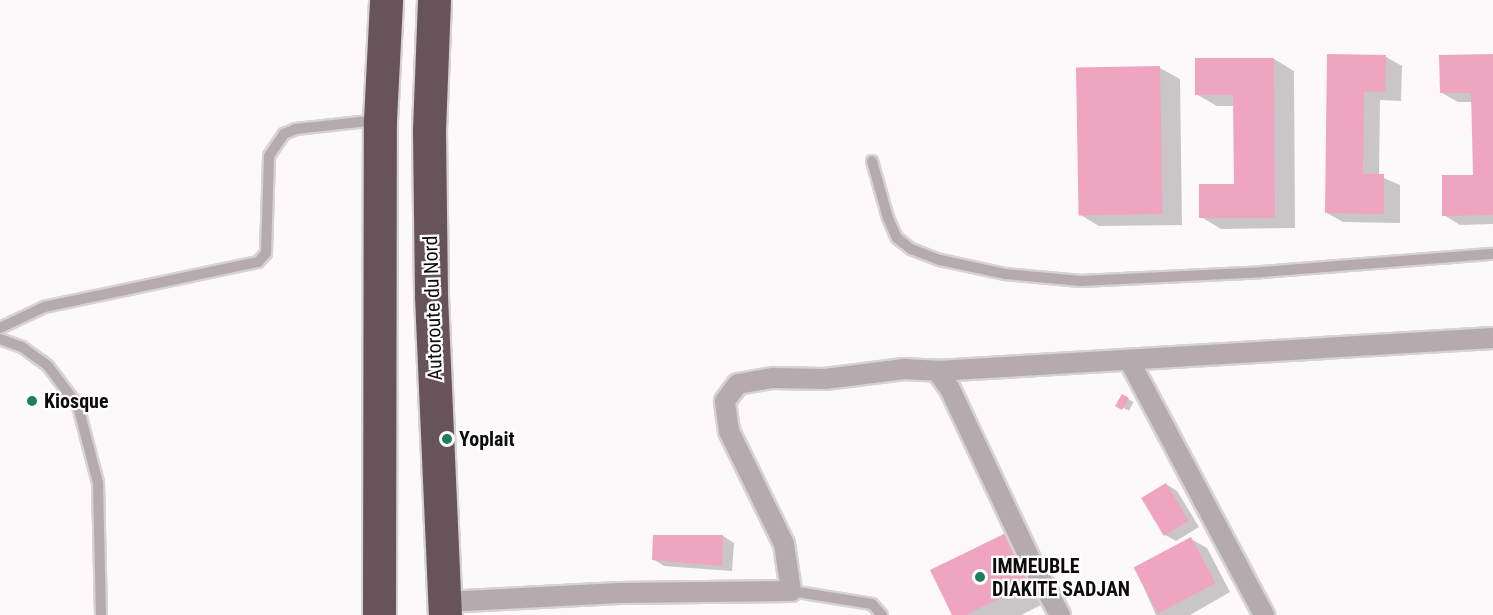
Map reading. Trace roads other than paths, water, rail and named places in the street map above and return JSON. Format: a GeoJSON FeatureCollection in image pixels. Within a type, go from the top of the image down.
{"type":"FeatureCollection","features":[{"type":"Feature","properties":{"kind":"highway"},"geometry":{"type":"LineString","coordinates":[[376,601],[380,120],[386,0]]}},
{"type":"Feature","properties":{"kind":"highway","name":"Autoroute du Nord"},"geometry":{"type":"LineString","coordinates":[[434,0],[429,132],[431,297],[446,609]]}},
{"type":"Feature","properties":{"kind":"street"},"geometry":{"type":"LineString","coordinates":[[446,609],[618,593],[791,591],[784,544],[729,431],[725,401],[738,384],[773,378],[825,379],[904,369],[937,371],[1493,338]]}},
{"type":"Feature","properties":{"kind":"street"},"geometry":{"type":"LineString","coordinates":[[1129,360],[1264,615]]}},
{"type":"Feature","properties":{"kind":"street"},"geometry":{"type":"LineString","coordinates":[[937,371],[950,389],[1033,565],[1060,615]]}},
{"type":"Feature","properties":{"kind":"lane"},"geometry":{"type":"LineString","coordinates":[[0,328],[44,306],[258,262],[266,253],[269,156],[284,134],[296,129],[380,120]]}},
{"type":"Feature","properties":{"kind":"lane"},"geometry":{"type":"LineString","coordinates":[[872,160],[888,218],[897,238],[911,249],[940,260],[1005,274],[1081,281],[1262,272],[1493,254]]}},
{"type":"Feature","properties":{"kind":"lane"},"geometry":{"type":"LineString","coordinates":[[0,339],[22,347],[48,366],[78,406],[98,483],[101,615]]}},
{"type":"Feature","properties":{"kind":"lane"},"geometry":{"type":"LineString","coordinates":[[791,591],[872,604],[882,615]]}},
{"type":"Feature","properties":{"kind":"place","name":"Kiosque"},"geometry":{"type":"Point","coordinates":[32,401]}},
{"type":"Feature","properties":{"kind":"place","name":"Yoplait"},"geometry":{"type":"Point","coordinates":[447,439]}},
{"type":"Feature","properties":{"kind":"place","name":"IMMEUBLE DIAKITE SADJAN"},"geometry":{"type":"Point","coordinates":[980,577]}}]}
